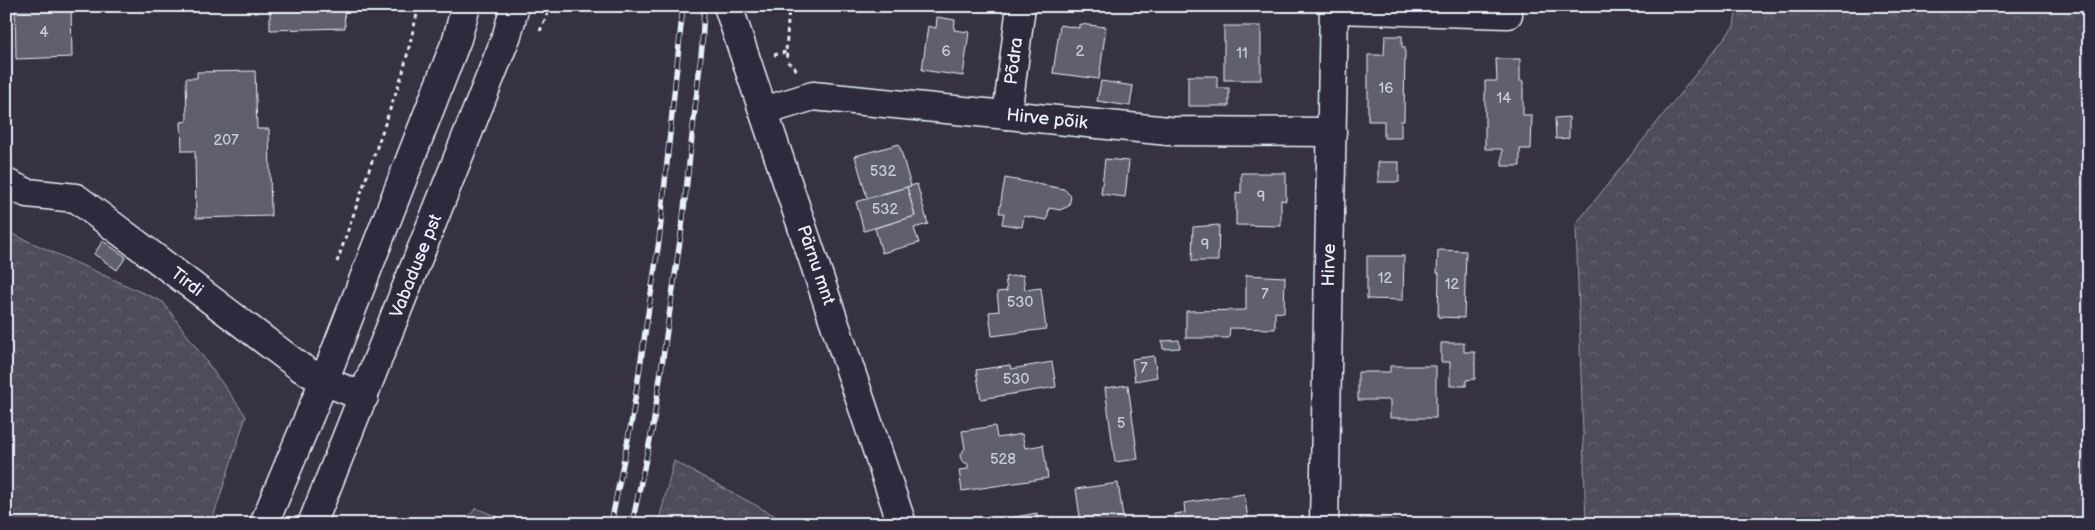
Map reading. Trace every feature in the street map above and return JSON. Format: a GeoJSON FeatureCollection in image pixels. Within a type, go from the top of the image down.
{"type":"FeatureCollection","features":[{"type":"Feature","properties":{"kind":"main road"},"geometry":{"type":"LineString","coordinates":[[264,524],[324,382],[457,39],[466,6]]}},
{"type":"Feature","properties":{"kind":"main road","name":"Vabaduse pst"},"geometry":{"type":"LineString","coordinates":[[312,524],[507,35],[515,6]]}},
{"type":"Feature","properties":{"kind":"main road","name":"Pärnu mnt"},"geometry":{"type":"LineString","coordinates":[[728,6],[902,524]]}},
{"type":"Feature","properties":{"kind":"main road","name":"Põdra"},"geometry":{"type":"LineString","coordinates":[[1007,115],[1021,6]]}},
{"type":"Feature","properties":{"kind":"main road"},"geometry":{"type":"LineString","coordinates":[[1334,8],[1508,14]]}},
{"type":"Feature","properties":{"kind":"main road","name":"Hirve"},"geometry":{"type":"LineString","coordinates":[[1324,524],[1334,8]]}},
{"type":"Feature","properties":{"kind":"main road","name":"Hirve põik"},"geometry":{"type":"LineString","coordinates":[[764,111],[813,96],[1169,131],[1332,132]]}},
{"type":"Feature","properties":{"kind":"main road","name":"Tirdi"},"geometry":{"type":"LineString","coordinates":[[6,183],[26,192],[76,198],[300,367],[324,382],[364,397]]}},
{"type":"Feature","properties":{"kind":"path"},"geometry":{"type":"LineString","coordinates":[[335,266],[404,72],[419,6]]}},
{"type":"Feature","properties":{"kind":"path"},"geometry":{"type":"LineString","coordinates":[[786,52],[789,6]]}},
{"type":"Feature","properties":{"kind":"green space"},"geometry":{"type":"Polygon","coordinates":[[[1737,6],[2089,6],[2089,524],[1586,524],[1576,224],[1734,26],[1737,6]]]}},
{"type":"Feature","properties":{"kind":"green space"},"geometry":{"type":"Polygon","coordinates":[[[6,231],[163,302],[246,416],[211,524],[6,524],[6,231]]]}},
{"type":"Feature","properties":{"kind":"green space"},"geometry":{"type":"Polygon","coordinates":[[[674,461],[781,519],[786,524],[658,524],[674,461]]]}},
{"type":"Feature","properties":{"kind":"green space"},"geometry":{"type":"Polygon","coordinates":[[[476,508],[514,524],[462,524],[476,508]]]}},
{"type":"Feature","properties":{"kind":"building"},"geometry":{"type":"Polygon","coordinates":[[[15,6],[71,6],[72,57],[16,59],[15,6]]]}},
{"type":"Feature","properties":{"kind":"building"},"geometry":{"type":"Polygon","coordinates":[[[270,6],[344,6],[345,28],[270,30],[270,6]]]}},
{"type":"Feature","properties":{"kind":"building"},"geometry":{"type":"Polygon","coordinates":[[[937,17],[955,20],[954,30],[969,32],[963,76],[922,70],[928,26],[936,28],[937,17]]]}},
{"type":"Feature","properties":{"kind":"building"},"geometry":{"type":"Polygon","coordinates":[[[1079,24],[1106,27],[1099,79],[1053,73],[1060,25],[1079,28],[1079,24]]]}},
{"type":"Feature","properties":{"kind":"building"},"geometry":{"type":"Polygon","coordinates":[[[1224,26],[1261,26],[1261,80],[1224,80],[1224,26]]]}},
{"type":"Feature","properties":{"kind":"building"},"geometry":{"type":"Polygon","coordinates":[[[1385,36],[1402,36],[1402,47],[1405,47],[1404,121],[1401,121],[1401,138],[1384,138],[1384,121],[1368,121],[1368,55],[1384,55],[1385,36]]]}},
{"type":"Feature","properties":{"kind":"building"},"geometry":{"type":"Polygon","coordinates":[[[1496,59],[1520,59],[1520,81],[1523,81],[1523,115],[1532,115],[1531,149],[1520,149],[1520,166],[1502,166],[1502,149],[1485,149],[1485,81],[1497,81],[1496,59]]]}},
{"type":"Feature","properties":{"kind":"building"},"geometry":{"type":"Polygon","coordinates":[[[255,71],[257,129],[269,129],[271,216],[196,218],[195,151],[182,151],[181,122],[187,121],[186,78],[197,78],[197,72],[255,71]]]}},
{"type":"Feature","properties":{"kind":"building"},"geometry":{"type":"Polygon","coordinates":[[[1188,76],[1217,76],[1217,88],[1229,88],[1229,106],[1188,106],[1188,76]]]}},
{"type":"Feature","properties":{"kind":"building"},"geometry":{"type":"Polygon","coordinates":[[[1101,81],[1133,86],[1130,106],[1097,101],[1101,81]]]}},
{"type":"Feature","properties":{"kind":"building"},"geometry":{"type":"Polygon","coordinates":[[[1569,117],[1569,138],[1556,139],[1555,118],[1569,117]]]}},
{"type":"Feature","properties":{"kind":"building"},"geometry":{"type":"Polygon","coordinates":[[[899,144],[911,186],[867,198],[855,156],[899,144]]]}},
{"type":"Feature","properties":{"kind":"building"},"geometry":{"type":"Polygon","coordinates":[[[1105,159],[1129,161],[1125,197],[1101,194],[1105,159]]]}},
{"type":"Feature","properties":{"kind":"building"},"geometry":{"type":"Polygon","coordinates":[[[1378,162],[1399,162],[1399,182],[1378,182],[1378,162]]]}},
{"type":"Feature","properties":{"kind":"building"},"geometry":{"type":"Polygon","coordinates":[[[1241,173],[1286,173],[1286,201],[1281,200],[1281,226],[1236,225],[1236,192],[1241,193],[1241,173]]]}},
{"type":"Feature","properties":{"kind":"building"},"geometry":{"type":"Polygon","coordinates":[[[1005,178],[1064,189],[1071,196],[1069,206],[1060,210],[1049,208],[1047,220],[1024,216],[1022,227],[1002,224],[1004,213],[999,213],[1005,178]]]}},
{"type":"Feature","properties":{"kind":"building"},"geometry":{"type":"Polygon","coordinates":[[[917,184],[928,224],[914,228],[919,243],[882,253],[875,228],[915,216],[907,187],[917,184]]]}},
{"type":"Feature","properties":{"kind":"building"},"geometry":{"type":"Polygon","coordinates":[[[907,187],[915,216],[864,231],[856,202],[907,187]]]}},
{"type":"Feature","properties":{"kind":"building"},"geometry":{"type":"Polygon","coordinates":[[[1219,225],[1218,261],[1192,261],[1193,227],[1219,225]]]}},
{"type":"Feature","properties":{"kind":"building"},"geometry":{"type":"Polygon","coordinates":[[[103,241],[126,257],[117,270],[94,254],[103,241]]]}},
{"type":"Feature","properties":{"kind":"building"},"geometry":{"type":"Polygon","coordinates":[[[1438,250],[1466,251],[1464,318],[1438,317],[1438,250]]]}},
{"type":"Feature","properties":{"kind":"building"},"geometry":{"type":"Polygon","coordinates":[[[1367,256],[1404,256],[1403,300],[1367,299],[1367,256]]]}},
{"type":"Feature","properties":{"kind":"building"},"geometry":{"type":"Polygon","coordinates":[[[1023,275],[1025,290],[1041,288],[1046,329],[992,336],[989,312],[999,311],[997,292],[1007,291],[1005,277],[1023,275]]]}},
{"type":"Feature","properties":{"kind":"building"},"geometry":{"type":"Polygon","coordinates":[[[1246,275],[1285,277],[1284,313],[1275,312],[1275,329],[1230,328],[1229,338],[1186,338],[1186,311],[1246,310],[1246,275]]]}},
{"type":"Feature","properties":{"kind":"building"},"geometry":{"type":"Polygon","coordinates":[[[1179,340],[1180,348],[1163,349],[1162,341],[1179,340]]]}},
{"type":"Feature","properties":{"kind":"building"},"geometry":{"type":"Polygon","coordinates":[[[1441,343],[1464,343],[1464,352],[1475,352],[1475,379],[1466,380],[1466,386],[1450,386],[1450,362],[1441,362],[1441,343]]]}},
{"type":"Feature","properties":{"kind":"building"},"geometry":{"type":"Polygon","coordinates":[[[1154,356],[1157,377],[1135,381],[1132,359],[1154,356]]]}},
{"type":"Feature","properties":{"kind":"building"},"geometry":{"type":"Polygon","coordinates":[[[1052,362],[1056,387],[981,399],[976,370],[1010,365],[1011,369],[1052,362]]]}},
{"type":"Feature","properties":{"kind":"building"},"geometry":{"type":"Polygon","coordinates":[[[1390,366],[1436,366],[1436,418],[1390,418],[1390,400],[1358,400],[1358,372],[1390,372],[1390,366]]]}},
{"type":"Feature","properties":{"kind":"building"},"geometry":{"type":"Polygon","coordinates":[[[1128,385],[1138,459],[1115,462],[1105,388],[1128,385]]]}},
{"type":"Feature","properties":{"kind":"building"},"geometry":{"type":"Polygon","coordinates":[[[995,426],[997,438],[1022,434],[1025,448],[1043,445],[1048,478],[962,491],[959,470],[968,469],[968,464],[962,461],[960,456],[965,448],[962,431],[995,426]]]}},
{"type":"Feature","properties":{"kind":"building"},"geometry":{"type":"Polygon","coordinates":[[[1118,483],[1124,524],[1081,524],[1076,489],[1118,483]]]}},
{"type":"Feature","properties":{"kind":"building"},"geometry":{"type":"Polygon","coordinates":[[[1244,494],[1249,524],[1177,524],[1175,514],[1185,513],[1184,503],[1244,494]]]}},
{"type":"Feature","properties":{"kind":"building"},"geometry":{"type":"Polygon","coordinates":[[[1037,513],[1039,524],[979,524],[1037,513]]]}},
{"type":"Feature","properties":{"kind":"building"},"geometry":{"type":"Polygon","coordinates":[[[1360,517],[1406,522],[1406,524],[1360,524],[1360,517]]]}},
{"type":"Feature","properties":{"kind":"railway"},"geometry":{"type":"LineString","coordinates":[[611,524],[632,419],[659,241],[683,6]]}},
{"type":"Feature","properties":{"kind":"railway"},"geometry":{"type":"LineString","coordinates":[[632,524],[653,426],[682,227],[702,46],[704,6]]}}]}
